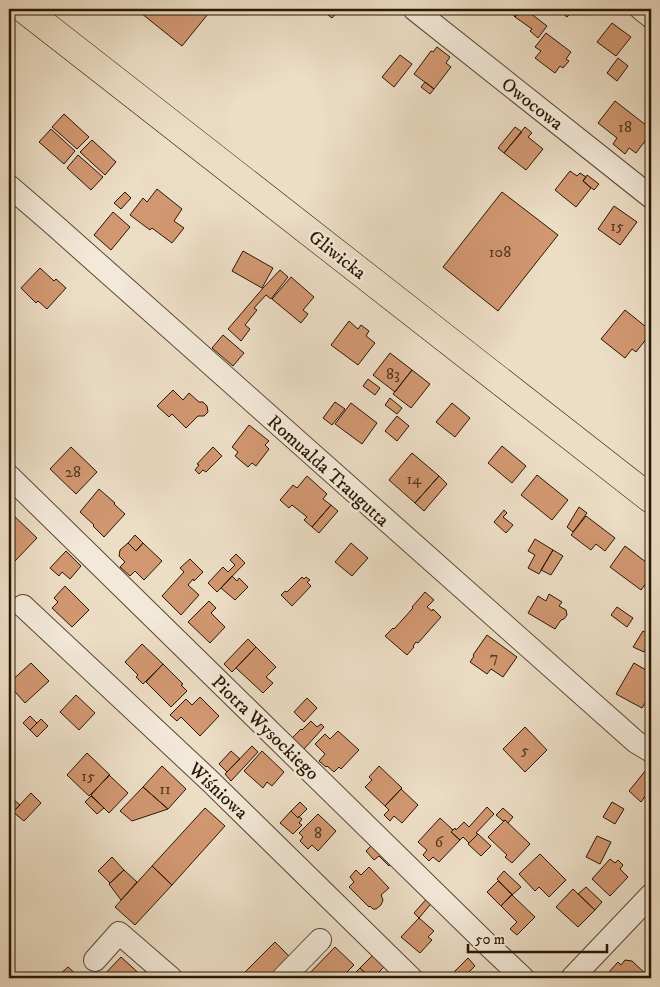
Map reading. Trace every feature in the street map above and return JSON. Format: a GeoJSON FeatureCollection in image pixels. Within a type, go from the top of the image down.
{"type":"FeatureCollection","features":[{"type":"Feature","properties":{"kind":"main road","name":"Gliwicka"},"geometry":{"type":"LineString","coordinates":[[24,9],[651,499]]}},
{"type":"Feature","properties":{"kind":"street","name":"Owocowa"},"geometry":{"type":"LineString","coordinates":[[414,9],[651,197]]}},
{"type":"Feature","properties":{"kind":"street"},"geometry":{"type":"LineString","coordinates":[[641,9],[651,17]]}},
{"type":"Feature","properties":{"kind":"street","name":"Romualda Traugutta"},"geometry":{"type":"LineString","coordinates":[[9,186],[636,742],[651,751]]}},
{"type":"Feature","properties":{"kind":"street","name":"Piotra Wysockiego"},"geometry":{"type":"LineString","coordinates":[[9,476],[523,978]]}},
{"type":"Feature","properties":{"kind":"street","name":"Wiśniowa"},"geometry":{"type":"LineString","coordinates":[[23,606],[210,781],[411,978]]}},
{"type":"Feature","properties":{"kind":"street"},"geometry":{"type":"LineString","coordinates":[[572,978],[651,894]]}},
{"type":"Feature","properties":{"kind":"street"},"geometry":{"type":"LineString","coordinates":[[95,960],[119,933],[171,978]]}},
{"type":"Feature","properties":{"kind":"street"},"geometry":{"type":"LineString","coordinates":[[284,978],[320,940]]}},
{"type":"Feature","properties":{"kind":"building"},"geometry":{"type":"Polygon","coordinates":[[[136,9],[212,9],[182,46],[136,9]]]}},
{"type":"Feature","properties":{"kind":"building"},"geometry":{"type":"Polygon","coordinates":[[[324,9],[340,9],[332,18],[323,11],[324,9]]]}},
{"type":"Feature","properties":{"kind":"building"},"geometry":{"type":"Polygon","coordinates":[[[512,9],[521,9],[515,17],[510,12],[512,9]]]}},
{"type":"Feature","properties":{"kind":"building"},"geometry":{"type":"Polygon","coordinates":[[[521,9],[525,9],[547,26],[538,38],[530,31],[532,29],[515,17],[521,9]]]}},
{"type":"Feature","properties":{"kind":"building"},"geometry":{"type":"Polygon","coordinates":[[[557,9],[574,9],[567,17],[557,9]]]}},
{"type":"Feature","properties":{"kind":"building"},"geometry":{"type":"Polygon","coordinates":[[[612,23],[631,37],[616,56],[597,42],[612,23]]]}},
{"type":"Feature","properties":{"kind":"building"},"geometry":{"type":"Polygon","coordinates":[[[546,33],[571,52],[566,59],[569,61],[563,68],[560,66],[555,73],[535,58],[541,51],[535,47],[546,33]]]}},
{"type":"Feature","properties":{"kind":"building"},"geometry":{"type":"Polygon","coordinates":[[[437,47],[450,57],[446,63],[451,67],[434,89],[414,74],[431,51],[433,52],[437,47]]]}},
{"type":"Feature","properties":{"kind":"building"},"geometry":{"type":"Polygon","coordinates":[[[400,55],[412,64],[394,87],[382,77],[400,55]]]}},
{"type":"Feature","properties":{"kind":"building"},"geometry":{"type":"Polygon","coordinates":[[[618,58],[628,66],[617,81],[607,73],[618,58]]]}},
{"type":"Feature","properties":{"kind":"building"},"geometry":{"type":"Polygon","coordinates":[[[425,82],[434,89],[430,94],[421,87],[425,82]]]}},
{"type":"Feature","properties":{"kind":"building"},"geometry":{"type":"Polygon","coordinates":[[[615,101],[651,129],[651,133],[636,153],[629,148],[625,154],[613,144],[617,138],[598,123],[615,101]]]}},
{"type":"Feature","properties":{"kind":"building"},"geometry":{"type":"Polygon","coordinates":[[[64,114],[89,137],[77,149],[52,127],[64,114]]]}},
{"type":"Feature","properties":{"kind":"building"},"geometry":{"type":"Polygon","coordinates":[[[515,127],[522,132],[504,153],[498,148],[515,127]]]}},
{"type":"Feature","properties":{"kind":"building"},"geometry":{"type":"Polygon","coordinates":[[[525,127],[532,133],[528,137],[543,149],[526,170],[504,153],[525,127]]]}},
{"type":"Feature","properties":{"kind":"building"},"geometry":{"type":"Polygon","coordinates":[[[51,129],[75,151],[64,164],[39,142],[51,129]]]}},
{"type":"Feature","properties":{"kind":"building"},"geometry":{"type":"Polygon","coordinates":[[[92,140],[116,162],[105,175],[80,152],[92,140]]]}},
{"type":"Feature","properties":{"kind":"building"},"geometry":{"type":"Polygon","coordinates":[[[78,155],[103,177],[91,190],[67,168],[78,155]]]}},
{"type":"Feature","properties":{"kind":"building"},"geometry":{"type":"Polygon","coordinates":[[[570,171],[577,176],[580,173],[586,177],[583,181],[591,188],[576,207],[555,190],[570,171]]]}},
{"type":"Feature","properties":{"kind":"building"},"geometry":{"type":"Polygon","coordinates":[[[587,175],[599,184],[594,190],[583,181],[587,175]]]}},
{"type":"Feature","properties":{"kind":"building"},"geometry":{"type":"Polygon","coordinates":[[[157,189],[182,209],[174,221],[184,228],[172,243],[130,215],[143,198],[147,202],[157,189]]]}},
{"type":"Feature","properties":{"kind":"building"},"geometry":{"type":"Polygon","coordinates":[[[125,192],[131,198],[121,209],[114,203],[125,192]]]}},
{"type":"Feature","properties":{"kind":"building"},"geometry":{"type":"Polygon","coordinates":[[[502,192],[558,235],[498,311],[443,267],[502,192]]]}},
{"type":"Feature","properties":{"kind":"building"},"geometry":{"type":"Polygon","coordinates":[[[614,206],[637,222],[620,245],[598,229],[614,206]]]}},
{"type":"Feature","properties":{"kind":"building"},"geometry":{"type":"Polygon","coordinates":[[[113,212],[130,227],[111,250],[94,235],[113,212]]]}},
{"type":"Feature","properties":{"kind":"building"},"geometry":{"type":"Polygon","coordinates":[[[243,251],[273,268],[262,288],[232,271],[243,251]]]}},
{"type":"Feature","properties":{"kind":"building"},"geometry":{"type":"Polygon","coordinates":[[[40,268],[54,281],[56,279],[66,288],[47,309],[38,301],[36,303],[21,288],[40,268]]]}},
{"type":"Feature","properties":{"kind":"building"},"geometry":{"type":"Polygon","coordinates":[[[280,270],[288,277],[271,299],[266,295],[254,308],[257,310],[245,325],[250,329],[241,341],[228,329],[280,270]]]}},
{"type":"Feature","properties":{"kind":"building"},"geometry":{"type":"Polygon","coordinates":[[[291,277],[314,297],[303,310],[308,314],[301,323],[272,299],[291,277]]]}},
{"type":"Feature","properties":{"kind":"building"},"geometry":{"type":"Polygon","coordinates":[[[625,310],[651,333],[636,352],[632,349],[625,358],[601,339],[625,310]]]}},
{"type":"Feature","properties":{"kind":"building"},"geometry":{"type":"Polygon","coordinates":[[[349,321],[358,329],[361,325],[369,331],[366,336],[375,343],[358,365],[331,345],[349,321]]]}},
{"type":"Feature","properties":{"kind":"building"},"geometry":{"type":"Polygon","coordinates":[[[223,335],[244,353],[233,366],[212,348],[223,335]]]}},
{"type":"Feature","properties":{"kind":"building"},"geometry":{"type":"Polygon","coordinates":[[[390,353],[412,370],[395,392],[373,375],[390,353]]]}},
{"type":"Feature","properties":{"kind":"building"},"geometry":{"type":"Polygon","coordinates":[[[412,370],[430,384],[411,408],[393,394],[412,370]]]}},
{"type":"Feature","properties":{"kind":"building"},"geometry":{"type":"Polygon","coordinates":[[[368,379],[380,388],[375,395],[363,386],[368,379]]]}},
{"type":"Feature","properties":{"kind":"building"},"geometry":{"type":"Polygon","coordinates":[[[173,390],[183,400],[189,393],[207,406],[208,412],[204,416],[198,416],[186,428],[172,414],[169,417],[157,406],[173,390]]]}},
{"type":"Feature","properties":{"kind":"building"},"geometry":{"type":"Polygon","coordinates":[[[390,398],[402,408],[397,414],[385,405],[390,398]]]}},
{"type":"Feature","properties":{"kind":"building"},"geometry":{"type":"Polygon","coordinates":[[[335,402],[345,409],[332,425],[323,418],[335,402]]]}},
{"type":"Feature","properties":{"kind":"building"},"geometry":{"type":"Polygon","coordinates":[[[351,403],[377,423],[362,444],[335,424],[351,403]]]}},
{"type":"Feature","properties":{"kind":"building"},"geometry":{"type":"Polygon","coordinates":[[[452,403],[470,418],[455,437],[436,422],[452,403]]]}},
{"type":"Feature","properties":{"kind":"building"},"geometry":{"type":"Polygon","coordinates":[[[397,416],[409,426],[397,441],[385,431],[397,416]]]}},
{"type":"Feature","properties":{"kind":"building"},"geometry":{"type":"Polygon","coordinates":[[[249,425],[269,441],[265,445],[269,449],[256,466],[252,463],[248,467],[235,456],[238,452],[232,447],[249,425]]]}},
{"type":"Feature","properties":{"kind":"building"},"geometry":{"type":"Polygon","coordinates":[[[502,446],[526,466],[512,483],[488,463],[502,446]]]}},
{"type":"Feature","properties":{"kind":"building"},"geometry":{"type":"Polygon","coordinates":[[[71,447],[97,472],[76,494],[50,469],[71,447]]]}},
{"type":"Feature","properties":{"kind":"building"},"geometry":{"type":"Polygon","coordinates":[[[213,447],[222,456],[206,472],[203,470],[199,474],[195,470],[199,465],[197,464],[213,447]]]}},
{"type":"Feature","properties":{"kind":"building"},"geometry":{"type":"Polygon","coordinates":[[[412,453],[439,476],[415,503],[389,480],[412,453]]]}},
{"type":"Feature","properties":{"kind":"building"},"geometry":{"type":"Polygon","coordinates":[[[537,475],[568,500],[552,520],[521,495],[537,475]]]}},
{"type":"Feature","properties":{"kind":"building"},"geometry":{"type":"Polygon","coordinates":[[[307,476],[327,494],[323,499],[331,505],[312,527],[304,520],[307,517],[292,505],[289,508],[280,500],[293,485],[297,488],[307,476]]]}},
{"type":"Feature","properties":{"kind":"building"},"geometry":{"type":"Polygon","coordinates":[[[439,476],[447,484],[424,511],[415,503],[439,476]]]}},
{"type":"Feature","properties":{"kind":"building"},"geometry":{"type":"Polygon","coordinates":[[[99,489],[125,514],[104,537],[80,512],[99,489]]]}},
{"type":"Feature","properties":{"kind":"building"},"geometry":{"type":"Polygon","coordinates":[[[331,505],[338,511],[319,533],[312,527],[331,505]]]}},
{"type":"Feature","properties":{"kind":"building"},"geometry":{"type":"Polygon","coordinates":[[[579,507],[587,513],[573,532],[567,527],[579,507]]]}},
{"type":"Feature","properties":{"kind":"building"},"geometry":{"type":"Polygon","coordinates":[[[504,510],[507,513],[503,517],[513,525],[506,533],[494,522],[504,510]]]}},
{"type":"Feature","properties":{"kind":"building"},"geometry":{"type":"Polygon","coordinates":[[[9,511],[37,538],[15,561],[9,554],[9,511]]]}},
{"type":"Feature","properties":{"kind":"building"},"geometry":{"type":"Polygon","coordinates":[[[586,516],[615,538],[605,551],[596,544],[591,550],[571,535],[586,516]]]}},
{"type":"Feature","properties":{"kind":"building"},"geometry":{"type":"Polygon","coordinates":[[[135,535],[143,543],[136,551],[128,543],[135,535]]]}},
{"type":"Feature","properties":{"kind":"building"},"geometry":{"type":"Polygon","coordinates":[[[535,539],[553,550],[539,574],[528,568],[535,555],[528,551],[535,539]]]}},
{"type":"Feature","properties":{"kind":"building"},"geometry":{"type":"Polygon","coordinates":[[[128,543],[136,551],[143,543],[162,561],[144,580],[135,571],[130,576],[120,567],[125,562],[119,556],[120,550],[128,543]]]}},
{"type":"Feature","properties":{"kind":"building"},"geometry":{"type":"Polygon","coordinates":[[[351,543],[368,558],[352,576],[335,562],[351,543]]]}},
{"type":"Feature","properties":{"kind":"building"},"geometry":{"type":"Polygon","coordinates":[[[625,546],[651,566],[651,577],[641,590],[610,567],[625,546]]]}},
{"type":"Feature","properties":{"kind":"building"},"geometry":{"type":"Polygon","coordinates":[[[553,550],[563,556],[551,575],[541,570],[553,550]]]}},
{"type":"Feature","properties":{"kind":"building"},"geometry":{"type":"Polygon","coordinates":[[[66,551],[81,566],[70,579],[62,572],[59,576],[50,568],[66,551]]]}},
{"type":"Feature","properties":{"kind":"building"},"geometry":{"type":"Polygon","coordinates":[[[236,554],[245,563],[217,592],[208,583],[223,567],[228,572],[235,565],[230,560],[236,554]]]}},
{"type":"Feature","properties":{"kind":"building"},"geometry":{"type":"Polygon","coordinates":[[[190,559],[203,572],[188,585],[199,595],[181,615],[162,596],[184,572],[180,568],[190,559]]]}},
{"type":"Feature","properties":{"kind":"building"},"geometry":{"type":"Polygon","coordinates":[[[232,576],[237,581],[239,578],[248,587],[235,600],[221,588],[232,576]]]}},
{"type":"Feature","properties":{"kind":"building"},"geometry":{"type":"Polygon","coordinates":[[[302,577],[310,580],[307,582],[311,586],[292,606],[281,595],[285,591],[287,592],[302,577]]]}},
{"type":"Feature","properties":{"kind":"building"},"geometry":{"type":"Polygon","coordinates":[[[65,586],[89,610],[72,627],[52,608],[58,602],[54,598],[65,586]]]}},
{"type":"Feature","properties":{"kind":"building"},"geometry":{"type":"Polygon","coordinates":[[[425,592],[434,600],[427,607],[432,611],[433,609],[441,617],[418,643],[416,642],[407,655],[385,636],[394,629],[425,592]]]}},
{"type":"Feature","properties":{"kind":"building"},"geometry":{"type":"Polygon","coordinates":[[[549,594],[562,602],[559,606],[566,610],[567,615],[555,629],[528,613],[538,596],[546,601],[549,594]]]}},
{"type":"Feature","properties":{"kind":"building"},"geometry":{"type":"Polygon","coordinates":[[[209,601],[216,608],[211,613],[225,627],[210,643],[188,622],[209,601]]]}},
{"type":"Feature","properties":{"kind":"building"},"geometry":{"type":"Polygon","coordinates":[[[617,607],[633,618],[627,627],[611,615],[617,607]]]}},
{"type":"Feature","properties":{"kind":"building"},"geometry":{"type":"Polygon","coordinates":[[[643,631],[651,636],[644,652],[633,647],[643,631]]]}},
{"type":"Feature","properties":{"kind":"building"},"geometry":{"type":"Polygon","coordinates":[[[487,635],[517,657],[503,677],[491,669],[487,674],[470,662],[487,635]]]}},
{"type":"Feature","properties":{"kind":"building"},"geometry":{"type":"Polygon","coordinates":[[[248,639],[256,647],[232,672],[224,664],[248,639]]]}},
{"type":"Feature","properties":{"kind":"building"},"geometry":{"type":"Polygon","coordinates":[[[142,644],[163,664],[143,684],[136,677],[138,675],[125,662],[142,644]]]}},
{"type":"Feature","properties":{"kind":"building"},"geometry":{"type":"Polygon","coordinates":[[[256,647],[276,667],[266,677],[273,683],[263,693],[236,668],[256,647]]]}},
{"type":"Feature","properties":{"kind":"building"},"geometry":{"type":"Polygon","coordinates":[[[31,663],[49,681],[25,703],[9,683],[31,663]]]}},
{"type":"Feature","properties":{"kind":"building"},"geometry":{"type":"Polygon","coordinates":[[[634,663],[651,673],[651,702],[647,700],[642,708],[616,694],[634,663]]]}},
{"type":"Feature","properties":{"kind":"building"},"geometry":{"type":"Polygon","coordinates":[[[163,664],[183,684],[181,685],[187,691],[171,707],[146,682],[163,664]]]}},
{"type":"Feature","properties":{"kind":"building"},"geometry":{"type":"Polygon","coordinates":[[[76,695],[95,713],[79,730],[60,712],[76,695]]]}},
{"type":"Feature","properties":{"kind":"building"},"geometry":{"type":"Polygon","coordinates":[[[200,697],[219,716],[200,736],[181,717],[177,721],[170,715],[186,699],[192,705],[200,697]]]}},
{"type":"Feature","properties":{"kind":"building"},"geometry":{"type":"Polygon","coordinates":[[[307,698],[317,708],[304,722],[294,712],[307,698]]]}},
{"type":"Feature","properties":{"kind":"building"},"geometry":{"type":"Polygon","coordinates":[[[30,716],[37,723],[30,730],[23,723],[30,716]]]}},
{"type":"Feature","properties":{"kind":"building"},"geometry":{"type":"Polygon","coordinates":[[[41,719],[48,726],[37,737],[30,730],[41,719]]]}},
{"type":"Feature","properties":{"kind":"building"},"geometry":{"type":"Polygon","coordinates":[[[311,721],[317,727],[321,724],[324,727],[303,750],[291,739],[311,721]]]}},
{"type":"Feature","properties":{"kind":"building"},"geometry":{"type":"Polygon","coordinates":[[[525,727],[547,750],[525,772],[503,749],[525,727]]]}},
{"type":"Feature","properties":{"kind":"building"},"geometry":{"type":"Polygon","coordinates":[[[338,731],[359,750],[341,769],[339,767],[334,772],[319,761],[325,754],[315,744],[325,734],[330,739],[338,731]]]}},
{"type":"Feature","properties":{"kind":"building"},"geometry":{"type":"Polygon","coordinates":[[[252,746],[258,752],[231,781],[225,774],[252,746]]]}},
{"type":"Feature","properties":{"kind":"building"},"geometry":{"type":"Polygon","coordinates":[[[231,751],[240,759],[227,772],[219,764],[231,751]]]}},
{"type":"Feature","properties":{"kind":"building"},"geometry":{"type":"Polygon","coordinates":[[[262,751],[284,772],[272,786],[267,782],[263,788],[244,771],[262,751]]]}},
{"type":"Feature","properties":{"kind":"building"},"geometry":{"type":"Polygon","coordinates":[[[87,753],[110,775],[89,796],[67,775],[87,753]]]}},
{"type":"Feature","properties":{"kind":"building"},"geometry":{"type":"Polygon","coordinates":[[[650,765],[651,799],[646,795],[641,802],[629,791],[650,765]]]}},
{"type":"Feature","properties":{"kind":"building"},"geometry":{"type":"Polygon","coordinates":[[[162,766],[186,789],[168,809],[143,787],[162,766]]]}},
{"type":"Feature","properties":{"kind":"building"},"geometry":{"type":"Polygon","coordinates":[[[379,766],[402,788],[385,806],[365,787],[372,780],[369,777],[379,766]]]}},
{"type":"Feature","properties":{"kind":"building"},"geometry":{"type":"Polygon","coordinates":[[[109,775],[128,793],[109,813],[91,795],[109,775]]]}},
{"type":"Feature","properties":{"kind":"building"},"geometry":{"type":"Polygon","coordinates":[[[143,787],[168,809],[132,821],[120,811],[143,787]]]}},
{"type":"Feature","properties":{"kind":"building"},"geometry":{"type":"Polygon","coordinates":[[[401,789],[418,805],[402,823],[394,816],[390,821],[384,815],[389,810],[385,806],[401,789]]]}},
{"type":"Feature","properties":{"kind":"building"},"geometry":{"type":"Polygon","coordinates":[[[31,793],[41,803],[24,821],[13,812],[31,793]]]}},
{"type":"Feature","properties":{"kind":"building"},"geometry":{"type":"Polygon","coordinates":[[[91,796],[104,808],[97,814],[85,802],[91,796]]]}},
{"type":"Feature","properties":{"kind":"building"},"geometry":{"type":"Polygon","coordinates":[[[13,799],[20,805],[13,812],[9,809],[9,804],[13,799]]]}},
{"type":"Feature","properties":{"kind":"building"},"geometry":{"type":"Polygon","coordinates":[[[300,802],[307,809],[298,818],[291,811],[300,802]]]}},
{"type":"Feature","properties":{"kind":"building"},"geometry":{"type":"Polygon","coordinates":[[[612,802],[624,809],[615,824],[603,817],[612,802]]]}},
{"type":"Feature","properties":{"kind":"building"},"geometry":{"type":"Polygon","coordinates":[[[487,807],[494,814],[469,843],[463,837],[460,840],[451,832],[464,822],[469,827],[487,807]]]}},
{"type":"Feature","properties":{"kind":"building"},"geometry":{"type":"Polygon","coordinates":[[[205,808],[225,826],[172,885],[152,866],[205,808]]]}},
{"type":"Feature","properties":{"kind":"building"},"geometry":{"type":"Polygon","coordinates":[[[503,808],[513,817],[508,823],[496,815],[503,808]]]}},
{"type":"Feature","properties":{"kind":"building"},"geometry":{"type":"Polygon","coordinates":[[[291,811],[298,818],[299,816],[302,819],[299,823],[302,825],[293,834],[280,823],[291,811]]]}},
{"type":"Feature","properties":{"kind":"building"},"geometry":{"type":"Polygon","coordinates":[[[318,814],[336,831],[318,851],[312,845],[308,849],[300,841],[303,837],[299,833],[318,814]]]}},
{"type":"Feature","properties":{"kind":"building"},"geometry":{"type":"Polygon","coordinates":[[[440,818],[453,830],[451,832],[460,840],[439,862],[433,857],[429,861],[423,855],[427,850],[418,842],[440,818]]]}},
{"type":"Feature","properties":{"kind":"building"},"geometry":{"type":"Polygon","coordinates":[[[505,820],[530,844],[512,863],[505,857],[507,855],[488,837],[505,820]]]}},
{"type":"Feature","properties":{"kind":"building"},"geometry":{"type":"Polygon","coordinates":[[[478,834],[491,846],[481,856],[468,844],[478,834]]]}},
{"type":"Feature","properties":{"kind":"building"},"geometry":{"type":"Polygon","coordinates":[[[597,836],[611,842],[600,864],[586,857],[597,836]]]}},
{"type":"Feature","properties":{"kind":"building"},"geometry":{"type":"Polygon","coordinates":[[[376,841],[395,859],[389,866],[379,856],[374,860],[366,851],[376,841]]]}},
{"type":"Feature","properties":{"kind":"building"},"geometry":{"type":"Polygon","coordinates":[[[540,854],[566,880],[549,897],[539,887],[535,891],[519,874],[540,854]]]}},
{"type":"Feature","properties":{"kind":"building"},"geometry":{"type":"Polygon","coordinates":[[[112,857],[124,870],[110,883],[98,871],[112,857]]]}},
{"type":"Feature","properties":{"kind":"building"},"geometry":{"type":"Polygon","coordinates":[[[610,859],[615,863],[618,860],[623,865],[620,869],[628,877],[610,896],[592,879],[610,859]]]}},
{"type":"Feature","properties":{"kind":"building"},"geometry":{"type":"Polygon","coordinates":[[[152,866],[172,885],[135,925],[115,907],[152,866]]]}},
{"type":"Feature","properties":{"kind":"building"},"geometry":{"type":"Polygon","coordinates":[[[369,867],[389,888],[381,895],[383,900],[376,909],[369,907],[349,887],[354,882],[350,877],[356,870],[361,875],[369,867]]]}},
{"type":"Feature","properties":{"kind":"building"},"geometry":{"type":"Polygon","coordinates":[[[124,870],[137,882],[121,900],[109,884],[124,870]]]}},
{"type":"Feature","properties":{"kind":"building"},"geometry":{"type":"Polygon","coordinates":[[[504,871],[521,887],[512,895],[497,879],[504,871]]]}},
{"type":"Feature","properties":{"kind":"building"},"geometry":{"type":"Polygon","coordinates":[[[498,881],[512,894],[501,906],[487,892],[498,881]]]}},
{"type":"Feature","properties":{"kind":"building"},"geometry":{"type":"Polygon","coordinates":[[[586,887],[602,902],[595,910],[578,894],[586,887]]]}},
{"type":"Feature","properties":{"kind":"building"},"geometry":{"type":"Polygon","coordinates":[[[573,889],[595,910],[578,927],[556,907],[573,889]]]}},
{"type":"Feature","properties":{"kind":"building"},"geometry":{"type":"Polygon","coordinates":[[[430,895],[435,899],[419,918],[414,913],[430,895]]]}},
{"type":"Feature","properties":{"kind":"building"},"geometry":{"type":"Polygon","coordinates":[[[512,895],[535,917],[517,935],[510,929],[517,922],[501,906],[512,895]]]}},
{"type":"Feature","properties":{"kind":"building"},"geometry":{"type":"Polygon","coordinates":[[[419,918],[434,931],[428,937],[432,940],[420,953],[401,937],[419,918]]]}},
{"type":"Feature","properties":{"kind":"building"},"geometry":{"type":"Polygon","coordinates":[[[275,942],[289,956],[268,978],[239,978],[275,942]]]}},
{"type":"Feature","properties":{"kind":"building"},"geometry":{"type":"Polygon","coordinates":[[[335,947],[354,965],[341,978],[305,978],[335,947]]]}},
{"type":"Feature","properties":{"kind":"building"},"geometry":{"type":"Polygon","coordinates":[[[373,955],[385,966],[371,978],[360,968],[373,955]]]}},
{"type":"Feature","properties":{"kind":"building"},"geometry":{"type":"Polygon","coordinates":[[[121,957],[144,978],[101,978],[121,957]]]}},
{"type":"Feature","properties":{"kind":"building"},"geometry":{"type":"Polygon","coordinates":[[[468,958],[475,966],[463,978],[448,978],[468,958]]]}},
{"type":"Feature","properties":{"kind":"building"},"geometry":{"type":"Polygon","coordinates":[[[625,960],[632,961],[650,978],[614,978],[608,973],[618,962],[621,965],[625,960]]]}},
{"type":"Feature","properties":{"kind":"building"},"geometry":{"type":"Polygon","coordinates":[[[68,967],[80,978],[64,978],[60,974],[68,967]]]}},
{"type":"Feature","properties":{"kind":"building"},"geometry":{"type":"Polygon","coordinates":[[[360,968],[370,978],[350,978],[360,968]]]}}]}
